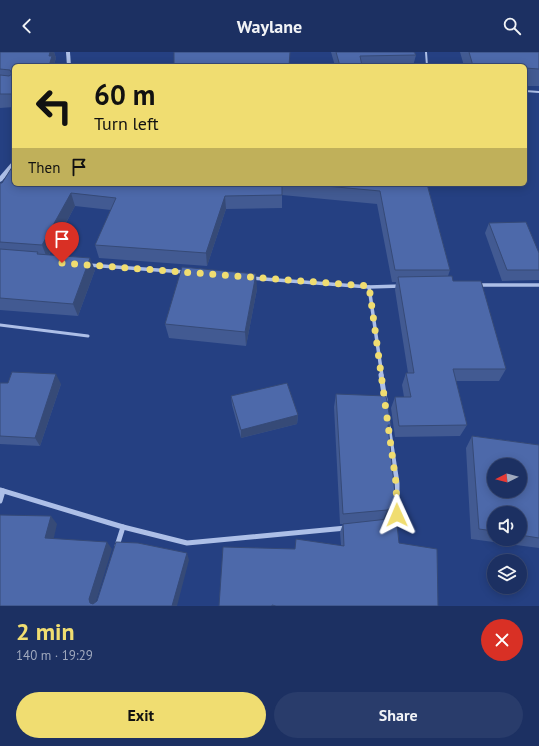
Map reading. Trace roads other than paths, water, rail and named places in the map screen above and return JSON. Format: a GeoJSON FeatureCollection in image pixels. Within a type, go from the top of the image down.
{"type":"FeatureCollection","features":[{"type":"Feature","properties":{"kind":"street"},"geometry":{"type":"LineString","coordinates":[[68,52],[69,64]]}},
{"type":"Feature","properties":{"kind":"street"},"geometry":{"type":"LineString","coordinates":[[0,180],[12,165]]}},
{"type":"Feature","properties":{"kind":"street"},"geometry":{"type":"LineString","coordinates":[[86,265],[188,273]]}},
{"type":"Feature","properties":{"kind":"street"},"geometry":{"type":"LineString","coordinates":[[243,277],[369,286],[408,286]]}},
{"type":"Feature","properties":{"kind":"street"},"geometry":{"type":"LineString","coordinates":[[469,286],[539,285]]}},
{"type":"Feature","properties":{"kind":"street"},"geometry":{"type":"LineString","coordinates":[[369,286],[385,404]]}},
{"type":"Feature","properties":{"kind":"street"},"geometry":{"type":"LineString","coordinates":[[388,420],[396,483],[397,515],[388,521]]}},
{"type":"Feature","properties":{"kind":"street"},"geometry":{"type":"LineString","coordinates":[[0,501],[2,490],[122,527],[187,543],[353,527]]}},
{"type":"Feature","properties":{"kind":"street"},"geometry":{"type":"LineString","coordinates":[[116,548],[122,527]]}},
{"type":"Feature","properties":{"kind":"lane"},"geometry":{"type":"LineString","coordinates":[[426,52],[427,64]]}},
{"type":"Feature","properties":{"kind":"lane"},"geometry":{"type":"LineString","coordinates":[[527,91],[539,92]]}},
{"type":"Feature","properties":{"kind":"lane"},"geometry":{"type":"LineString","coordinates":[[0,326],[88,336]]}}]}
